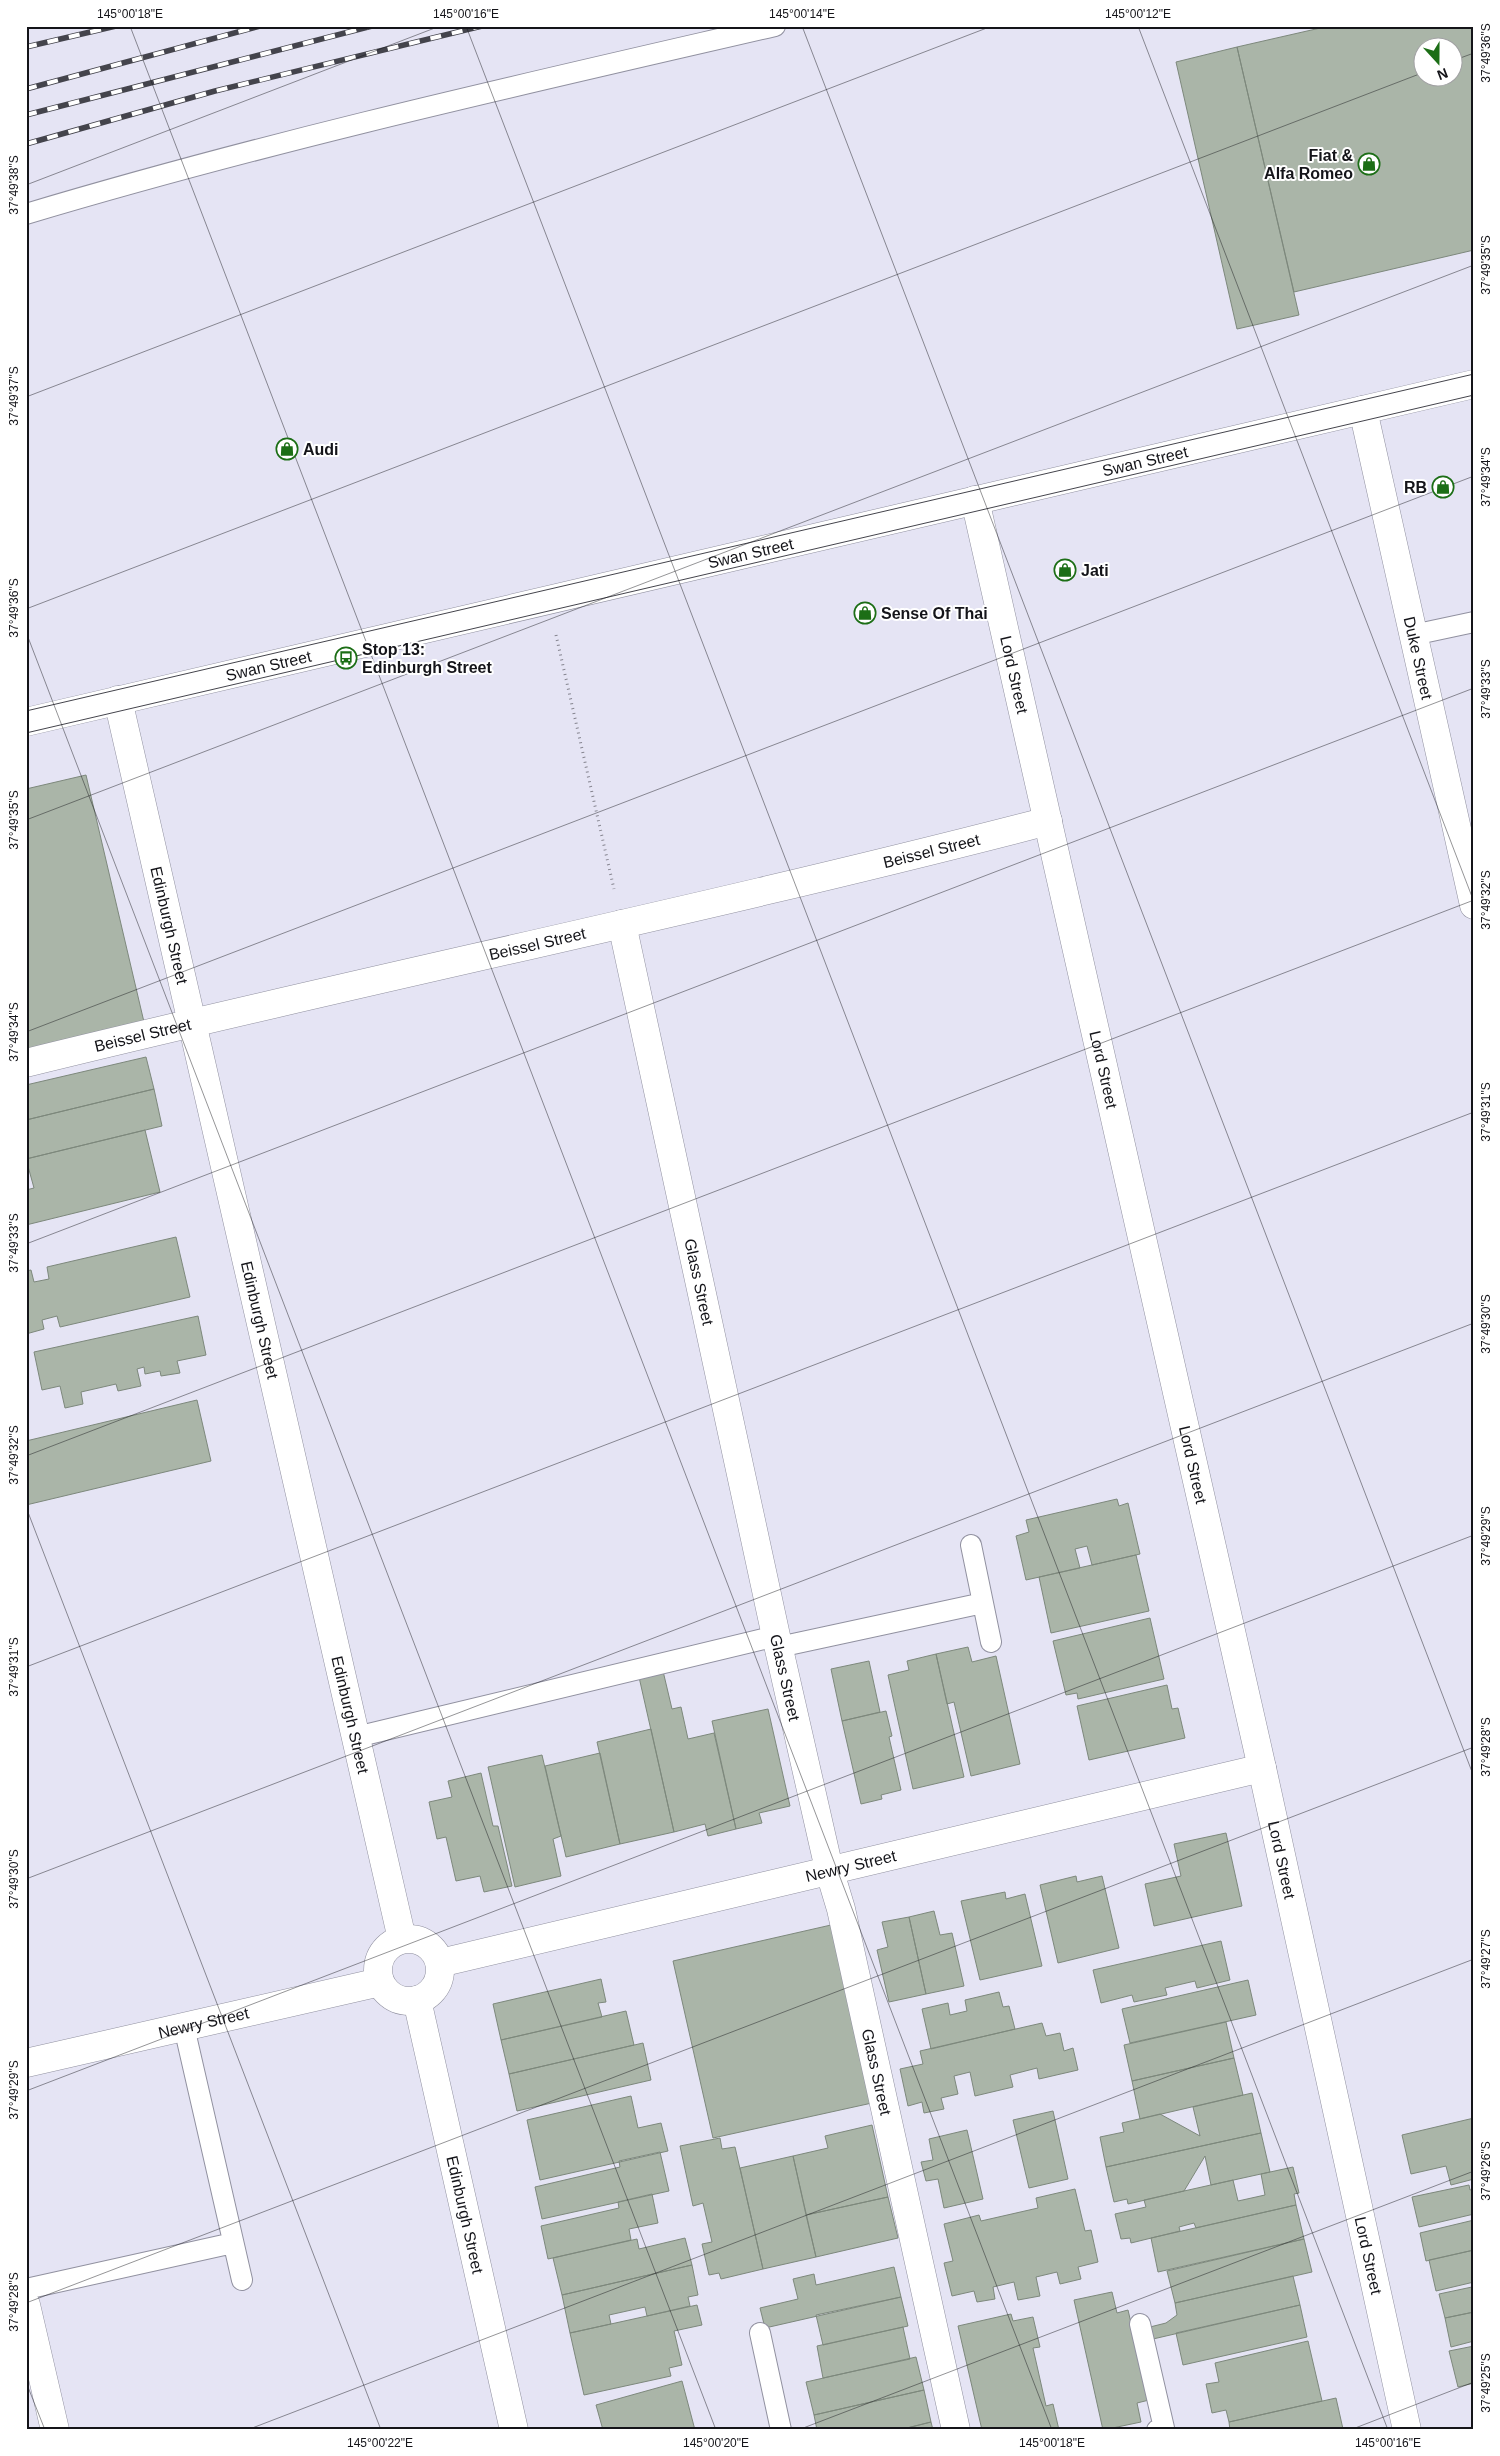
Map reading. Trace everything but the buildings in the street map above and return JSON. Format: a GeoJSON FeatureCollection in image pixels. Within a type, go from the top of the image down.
{"type":"FeatureCollection","features":[{"type":"Feature","properties":{"kind":"street","name":"Swan Street"},"geometry":{"type":"LineString","coordinates":[[26,722],[1474,384]]}},
{"type":"Feature","properties":{"kind":"street","name":"Duke Street"},"geometry":{"type":"LineString","coordinates":[[1363,410],[1474,905]]}},
{"type":"Feature","properties":{"kind":"street","name":"Lord Street"},"geometry":{"type":"LineString","coordinates":[[975,500],[1262,1768],[1407,2430]]}},
{"type":"Feature","properties":{"kind":"street","name":"Edinburgh Street"},"geometry":{"type":"LineString","coordinates":[[118,700],[402,1939]]}},
{"type":"Feature","properties":{"kind":"street","name":"Beissel Street"},"geometry":{"type":"LineString","coordinates":[[26,1063],[192,1022],[622,924],[1048,821]]}},
{"type":"Feature","properties":{"kind":"street","name":"Glass Street"},"geometry":{"type":"LineString","coordinates":[[622,924],[777,1642],[829,1869],[841,1909],[956,2430]]}},
{"type":"Feature","properties":{"kind":"street","name":"Newry Street"},"geometry":{"type":"LineString","coordinates":[[440,1963],[829,1869],[1262,1768]]}},
{"type":"Feature","properties":{"kind":"street"},"geometry":{"type":"LineString","coordinates":[[413,1938],[432,1947],[440,1963],[441,1974],[437,1984],[430,1993],[417,2000],[396,1998],[387,1992],[380,1982],[378,1971],[384,1951],[392,1943],[402,1939],[413,1938]]}},
{"type":"Feature","properties":{"kind":"street","name":"Newry Street"},"geometry":{"type":"LineString","coordinates":[[26,2063],[380,1982]]}},
{"type":"Feature","properties":{"kind":"street","name":"Edinburgh Street"},"geometry":{"type":"LineString","coordinates":[[417,2000],[514,2430]]}},
{"type":"Feature","properties":{"kind":"street"},"geometry":{"type":"LineString","coordinates":[[26,2305],[55,2430]]}},
{"type":"Feature","properties":{"kind":"lane"},"geometry":{"type":"LineString","coordinates":[[26,214],[145,178],[478,94],[775,26]]}},
{"type":"Feature","properties":{"kind":"lane"},"geometry":{"type":"LineString","coordinates":[[1413,635],[1474,622]]}},
{"type":"Feature","properties":{"kind":"lane"},"geometry":{"type":"LineString","coordinates":[[971,1545],[991,1642]]}},
{"type":"Feature","properties":{"kind":"lane"},"geometry":{"type":"LineString","coordinates":[[356,1737],[777,1642],[983,1603]]}},
{"type":"Feature","properties":{"kind":"lane"},"geometry":{"type":"LineString","coordinates":[[184,2027],[242,2280]]}},
{"type":"Feature","properties":{"kind":"lane"},"geometry":{"type":"LineString","coordinates":[[26,2289],[233,2243]]}},
{"type":"Feature","properties":{"kind":"lane"},"geometry":{"type":"LineString","coordinates":[[1140,2324],[1164,2428],[1157,2430]]}},
{"type":"Feature","properties":{"kind":"lane"},"geometry":{"type":"LineString","coordinates":[[760,2333],[781,2430]]}},
{"type":"Feature","properties":{"kind":"path"},"geometry":{"type":"LineString","coordinates":[[549,600],[622,924]]}},
{"type":"Feature","properties":{"kind":"tram line"},"geometry":{"type":"LineString","coordinates":[[26,711],[1474,374]]}},
{"type":"Feature","properties":{"kind":"tram line"},"geometry":{"type":"LineString","coordinates":[[26,733],[1474,395]]}},
{"type":"Feature","properties":{"kind":"railway"},"geometry":{"type":"LineString","coordinates":[[26,47],[116,26]]}},
{"type":"Feature","properties":{"kind":"railway"},"geometry":{"type":"LineString","coordinates":[[26,89],[260,26]]}},
{"type":"Feature","properties":{"kind":"railway"},"geometry":{"type":"LineString","coordinates":[[26,115],[372,26]]}},
{"type":"Feature","properties":{"kind":"railway"},"geometry":{"type":"LineString","coordinates":[[26,144],[215,91],[482,26]]}},
{"type":"Feature","properties":{"kind":"place","name":"Fiat & Alfa Romeo"},"geometry":{"type":"Point","coordinates":[1369,164]}},
{"type":"Feature","properties":{"kind":"place","name":"Audi"},"geometry":{"type":"Point","coordinates":[287,449]}},
{"type":"Feature","properties":{"kind":"place","name":"RB"},"geometry":{"type":"Point","coordinates":[1443,487]}},
{"type":"Feature","properties":{"kind":"place","name":"Jati"},"geometry":{"type":"Point","coordinates":[1065,570]}},
{"type":"Feature","properties":{"kind":"place","name":"Sense Of Thai"},"geometry":{"type":"Point","coordinates":[865,613]}},
{"type":"Feature","properties":{"kind":"place","name":"Stop 13: Edinburgh Street"},"geometry":{"type":"Point","coordinates":[346,658]}}]}
